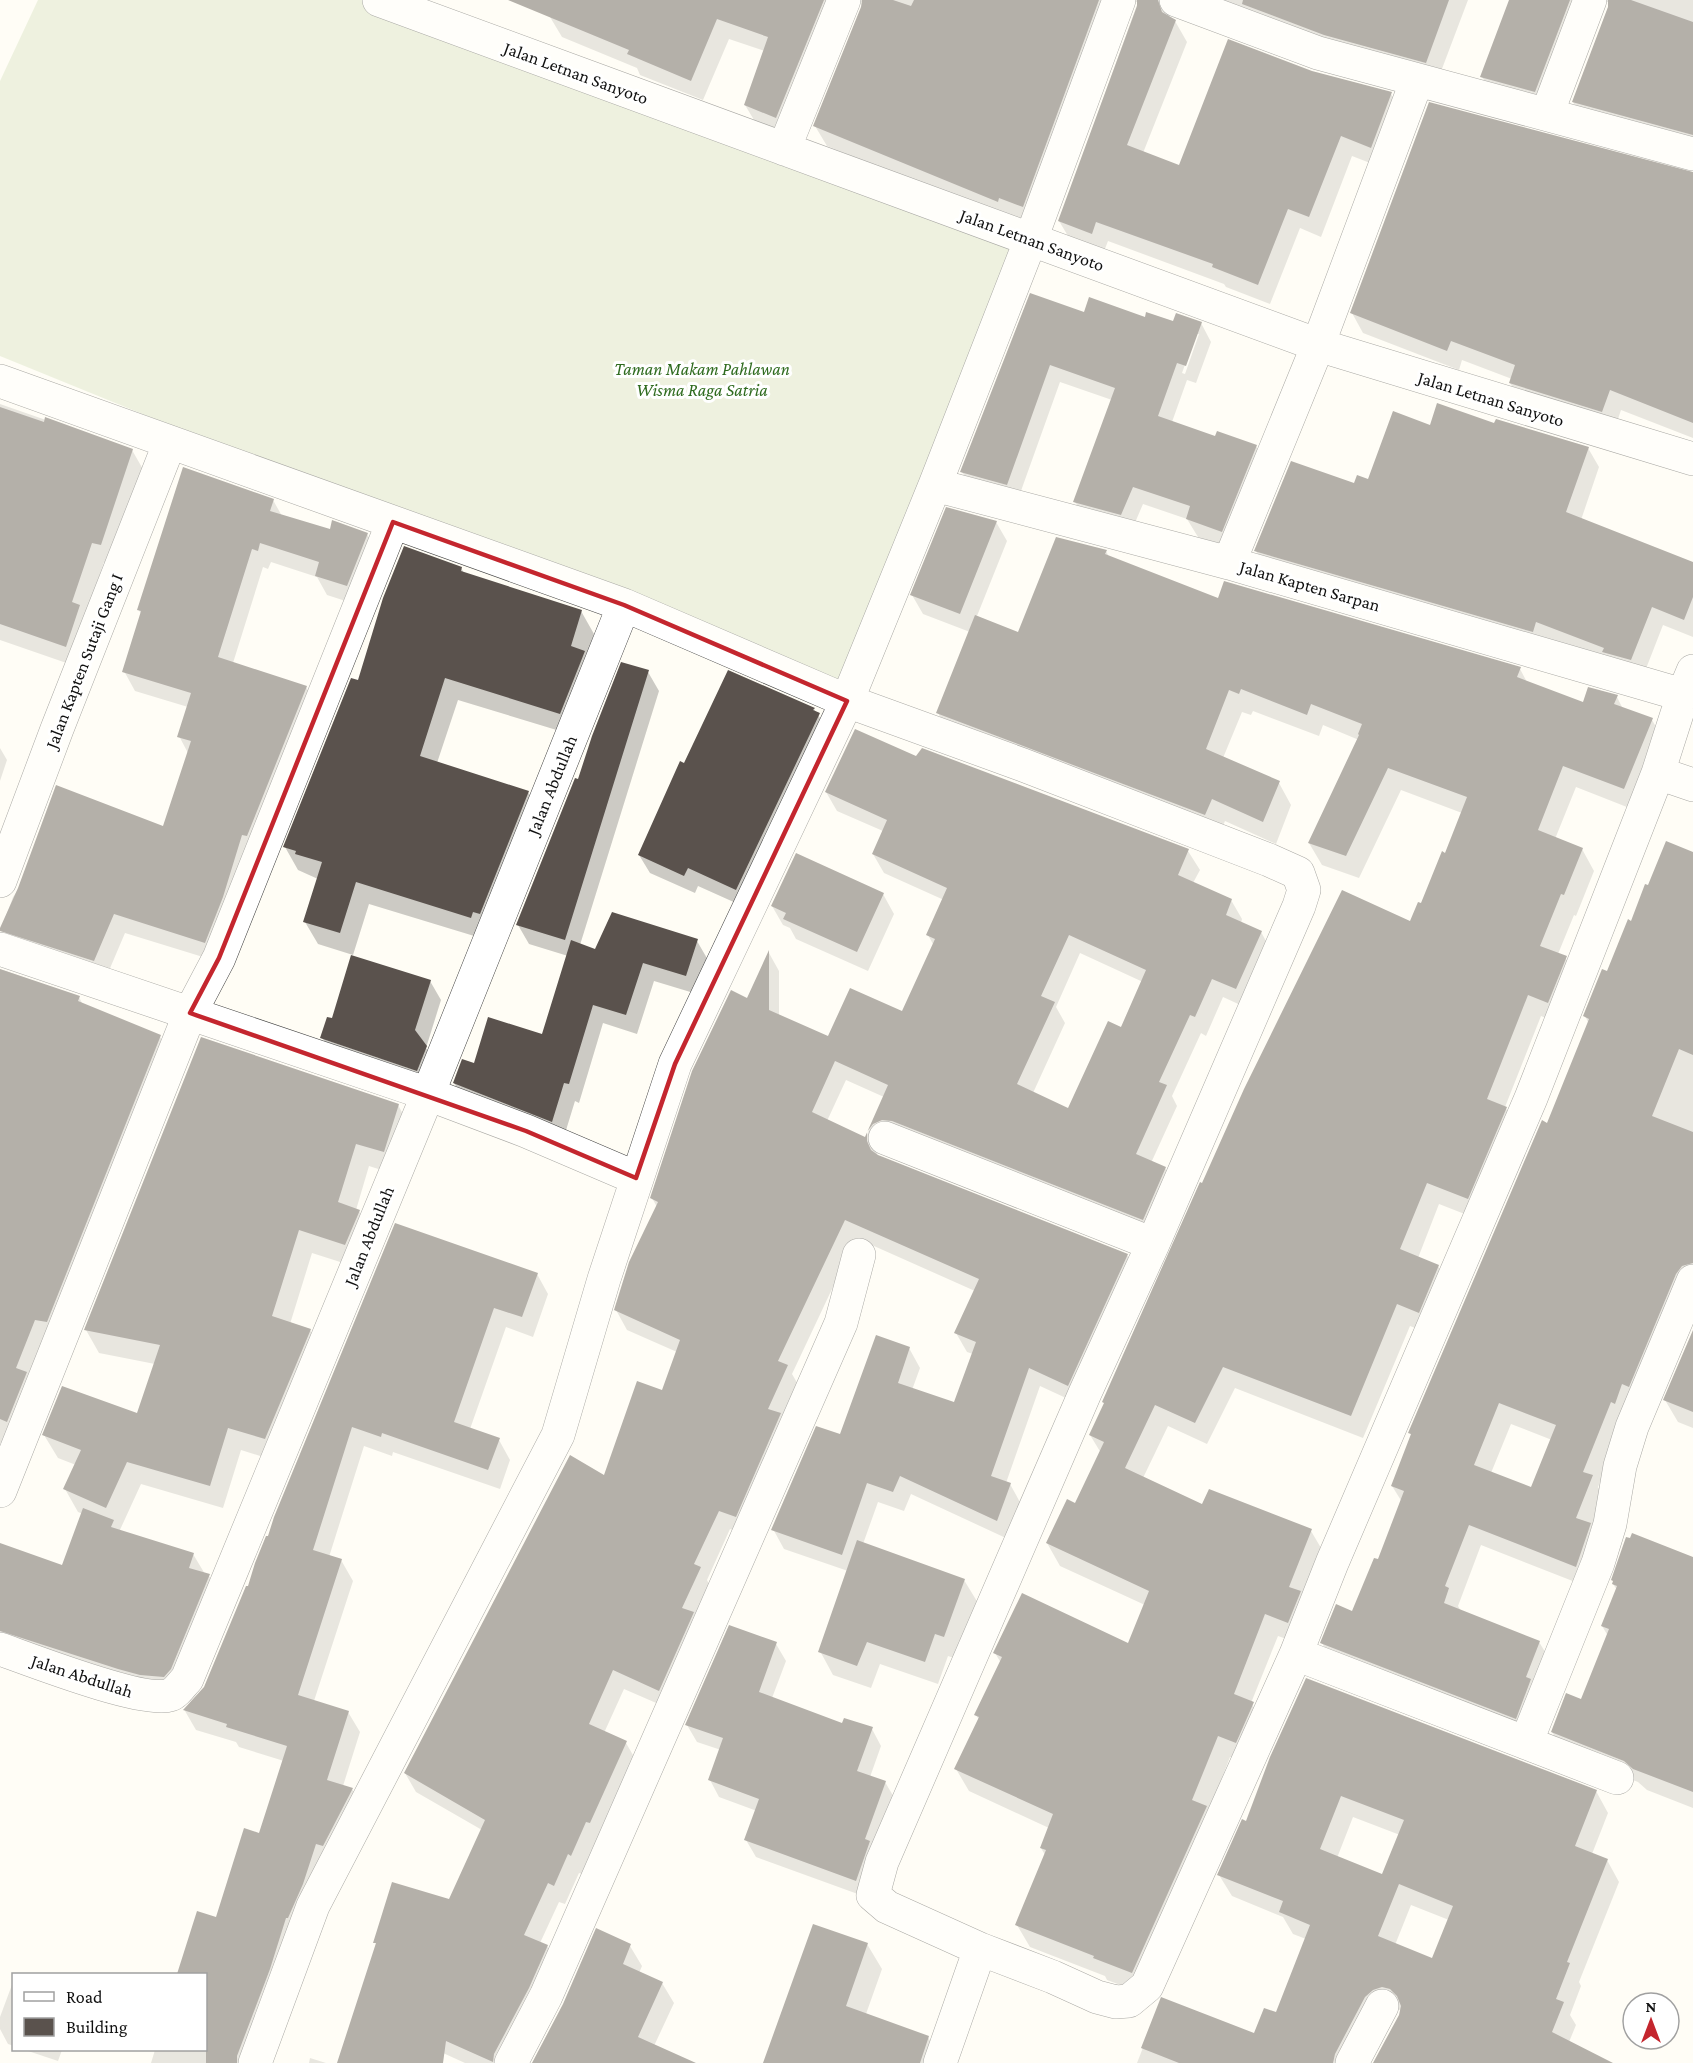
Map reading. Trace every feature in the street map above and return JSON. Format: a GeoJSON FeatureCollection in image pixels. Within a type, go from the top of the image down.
{"type":"FeatureCollection","features":[{"type":"Feature","properties":{"kind":"street","name":"Jalan Letnan Sanyoto"},"geometry":{"type":"LineString","coordinates":[[379,0],[1318,345],[1693,459]]}},
{"type":"Feature","properties":{"kind":"street"},"geometry":{"type":"LineString","coordinates":[[784,149],[844,0]]}},
{"type":"Feature","properties":{"kind":"street"},"geometry":{"type":"LineString","coordinates":[[255,2063],[313,1905],[558,1435],[604,1278],[675,1064],[847,701],[935,485],[1119,0]]}},
{"type":"Feature","properties":{"kind":"street"},"geometry":{"type":"LineString","coordinates":[[1176,0],[1318,53],[1693,154]]}},
{"type":"Feature","properties":{"kind":"street"},"geometry":{"type":"LineString","coordinates":[[1548,114],[1590,0]]}},
{"type":"Feature","properties":{"kind":"street"},"geometry":{"type":"LineString","coordinates":[[1229,563],[1318,345],[1417,80]]}},
{"type":"Feature","properties":{"kind":"street"},"geometry":{"type":"LineString","coordinates":[[0,381],[624,605],[847,701],[1023,765],[1298,873],[1304,890],[1299,906],[1154,1244],[1085,1393],[882,1862],[873,1895],[886,1907],[980,1949],[1053,1977],[1097,1997],[1116,2002],[1129,2001],[1147,1986],[1296,1654],[1332,1563],[1531,1098],[1658,773],[1688,683]]}},
{"type":"Feature","properties":{"kind":"street","name":"Jalan Kapten Sutaji Gang I"},"geometry":{"type":"LineString","coordinates":[[0,881],[170,442]]}},
{"type":"Feature","properties":{"kind":"street","name":"Jalan Kapten Sarpan"},"geometry":{"type":"LineString","coordinates":[[935,485],[1688,683]]}},
{"type":"Feature","properties":{"kind":"street"},"geometry":{"type":"LineString","coordinates":[[0,1491],[190,1013],[219,958],[393,522]]}},
{"type":"Feature","properties":{"kind":"street","name":"Jalan Abdullah"},"geometry":{"type":"LineString","coordinates":[[0,1649],[133,1694],[171,1695],[187,1680],[428,1094],[624,605]]}},
{"type":"Feature","properties":{"kind":"street"},"geometry":{"type":"LineString","coordinates":[[1658,773],[1693,785]]}},
{"type":"Feature","properties":{"kind":"street"},"geometry":{"type":"LineString","coordinates":[[0,950],[428,1094],[526,1131],[636,1178]]}},
{"type":"Feature","properties":{"kind":"street"},"geometry":{"type":"LineString","coordinates":[[885,1138],[1154,1244]]}},
{"type":"Feature","properties":{"kind":"street"},"geometry":{"type":"LineString","coordinates":[[511,2063],[551,1985],[832,1344],[841,1323],[859,1255]]}},
{"type":"Feature","properties":{"kind":"street"},"geometry":{"type":"LineString","coordinates":[[1526,1743],[1598,1563],[1610,1524],[1620,1466],[1632,1427],[1693,1281]]}},
{"type":"Feature","properties":{"kind":"street"},"geometry":{"type":"LineString","coordinates":[[1296,1654],[1617,1778]]}},
{"type":"Feature","properties":{"kind":"street"},"geometry":{"type":"LineString","coordinates":[[940,2063],[980,1949]]}},
{"type":"Feature","properties":{"kind":"street"},"geometry":{"type":"LineString","coordinates":[[1352,2063],[1382,2006]]}},
{"type":"Feature","properties":{"kind":"highlighted area"},"geometry":{"type":"Polygon","coordinates":[[[393,522],[624,605],[847,701],[675,1064],[636,1178],[526,1131],[190,1013],[219,958],[393,522]]]}},
{"type":"Feature","properties":{"kind":"green space","name":"Taman Makam Pahlawan Wisma Raga Satria"},"geometry":{"type":"Polygon","coordinates":[[[38,0],[376,0],[1028,242],[847,701],[0,356],[0,81],[38,0]]]}},
{"type":"Feature","properties":{"kind":"building"},"geometry":{"type":"Polygon","coordinates":[[[508,0],[824,0],[776,118],[744,105],[768,37],[717,19],[691,81],[627,54],[629,50],[508,0]]]}},
{"type":"Feature","properties":{"kind":"building"},"geometry":{"type":"Polygon","coordinates":[[[862,0],[893,0],[911,6],[914,0],[1099,0],[1023,207],[999,198],[998,202],[813,126],[862,0]]]}},
{"type":"Feature","properties":{"kind":"building"},"geometry":{"type":"Polygon","coordinates":[[[1137,0],[1158,0],[1162,12],[1176,20],[1127,145],[1179,165],[1228,39],[1312,71],[1392,92],[1371,148],[1341,136],[1309,217],[1288,209],[1258,285],[1212,267],[1213,264],[1096,222],[1092,234],[1058,221],[1137,6],[1137,0]]]}},
{"type":"Feature","properties":{"kind":"building"},"geometry":{"type":"Polygon","coordinates":[[[1243,0],[1449,0],[1426,63],[1324,35],[1242,4],[1243,0]]]}},
{"type":"Feature","properties":{"kind":"building"},"geometry":{"type":"Polygon","coordinates":[[[1509,0],[1570,0],[1535,92],[1480,77],[1509,0]]]}},
{"type":"Feature","properties":{"kind":"building"},"geometry":{"type":"Polygon","coordinates":[[[1608,0],[1631,0],[1693,22],[1693,135],[1572,102],[1608,7],[1608,0]]]}},
{"type":"Feature","properties":{"kind":"building"},"geometry":{"type":"Polygon","coordinates":[[[1429,102],[1693,172],[1693,423],[1610,390],[1602,412],[1509,383],[1515,365],[1451,341],[1447,351],[1350,313],[1429,102]]]}},
{"type":"Feature","properties":{"kind":"building"},"geometry":{"type":"Polygon","coordinates":[[[1030,293],[1084,312],[1089,297],[1145,317],[1146,312],[1173,321],[1176,313],[1202,322],[1186,366],[1177,363],[1158,416],[1215,436],[1217,431],[1257,445],[1222,532],[1186,519],[1190,506],[1133,487],[1121,515],[1073,502],[1115,388],[1050,365],[1007,485],[960,472],[1030,293]]]}},
{"type":"Feature","properties":{"kind":"building"},"geometry":{"type":"Polygon","coordinates":[[[1437,403],[1494,423],[1496,419],[1589,447],[1566,512],[1693,562],[1693,597],[1684,620],[1652,607],[1631,660],[1602,652],[1604,648],[1536,622],[1533,632],[1254,551],[1291,461],[1354,483],[1357,475],[1368,479],[1393,411],[1430,425],[1437,403]]]}},
{"type":"Feature","properties":{"kind":"building"},"geometry":{"type":"Polygon","coordinates":[[[0,407],[44,422],[45,417],[133,449],[101,545],[92,543],[72,602],[80,605],[66,647],[0,624],[0,407]]]}},
{"type":"Feature","properties":{"kind":"building"},"geometry":{"type":"Polygon","coordinates":[[[183,467],[274,499],[270,511],[330,529],[332,520],[368,533],[347,586],[315,576],[319,562],[260,543],[258,551],[252,549],[218,657],[307,686],[247,836],[242,835],[223,897],[205,943],[114,914],[94,961],[0,931],[0,928],[18,888],[56,785],[163,826],[191,741],[177,737],[191,693],[122,672],[141,611],[137,610],[183,467]]]}},
{"type":"Feature","properties":{"kind":"building"},"geometry":{"type":"Polygon","coordinates":[[[946,507],[997,521],[960,614],[910,595],[946,507]]]}},
{"type":"Feature","properties":{"kind":"building"},"geometry":{"type":"Polygon","coordinates":[[[1056,537],[1107,550],[1105,554],[1218,598],[1224,581],[1521,667],[1517,677],[1583,702],[1588,687],[1618,695],[1614,704],[1653,718],[1624,789],[1563,766],[1538,830],[1583,848],[1540,946],[1567,956],[1548,1003],[1528,995],[1487,1099],[1507,1107],[1468,1199],[1427,1183],[1400,1249],[1439,1265],[1419,1313],[1397,1304],[1351,1416],[1223,1367],[1195,1423],[1155,1405],[1125,1468],[1202,1504],[1209,1489],[1312,1529],[1289,1587],[1301,1591],[1288,1623],[1265,1614],[1234,1694],[1254,1702],[1236,1743],[1218,1736],[1192,1800],[1207,1806],[1132,1973],[1015,1925],[1046,1850],[1040,1848],[1053,1814],[954,1769],[979,1717],[974,1715],[1002,1657],[993,1653],[1022,1593],[1128,1643],[1149,1591],[1046,1543],[1067,1499],[1075,1503],[1104,1442],[1089,1435],[1104,1403],[1102,1402],[1200,1182],[1202,1183],[1244,1089],[1342,890],[1410,921],[1418,902],[1421,903],[1442,851],[1445,853],[1467,797],[1388,768],[1346,856],[1308,843],[1359,735],[1362,724],[1311,704],[1307,715],[1241,689],[1239,694],[1229,690],[1206,749],[1280,781],[1263,822],[1212,799],[1205,815],[936,713],[975,615],[1018,632],[1056,537]]]}},
{"type":"Feature","properties":{"kind":"building"},"geometry":{"type":"Polygon","coordinates":[[[404,546],[462,567],[461,571],[582,610],[571,646],[585,651],[560,714],[445,678],[420,756],[529,791],[480,914],[473,912],[471,918],[356,882],[340,933],[303,922],[322,862],[295,854],[296,851],[283,847],[351,678],[358,680],[383,598],[404,546]]]}},
{"type":"Feature","properties":{"kind":"building"},"geometry":{"type":"Polygon","coordinates":[[[621,662],[649,670],[565,940],[516,925],[575,778],[578,779],[621,662]]]}},
{"type":"Feature","properties":{"kind":"building"},"geometry":{"type":"Polygon","coordinates":[[[728,670],[815,708],[813,710],[820,713],[736,890],[688,868],[684,876],[638,855],[680,761],[684,763],[728,670]]]}},
{"type":"Feature","properties":{"kind":"building"},"geometry":{"type":"Polygon","coordinates":[[[855,729],[916,756],[922,748],[1189,849],[1178,875],[1232,899],[1226,915],[1262,931],[1236,989],[1212,979],[1195,1017],[1190,1015],[1159,1082],[1167,1085],[1136,1154],[1166,1167],[1143,1220],[892,1121],[882,1120],[873,1124],[868,1131],[888,1085],[835,1061],[812,1112],[865,1137],[867,1132],[867,1141],[871,1150],[878,1155],[1128,1254],[1068,1386],[1029,1368],[991,1476],[1011,1483],[997,1521],[900,1476],[893,1492],[867,1483],[842,1555],[771,1530],[816,1426],[840,1434],[876,1335],[910,1347],[898,1383],[954,1402],[976,1342],[954,1333],[979,1279],[845,1220],[778,1361],[788,1365],[768,1409],[781,1413],[736,1517],[719,1511],[694,1564],[701,1567],[682,1608],[694,1612],[659,1691],[613,1670],[589,1724],[627,1741],[590,1823],[586,1822],[554,1886],[548,1883],[524,1935],[548,1945],[529,1988],[494,2054],[493,2062],[446,2041],[443,2063],[337,2063],[376,1943],[373,1943],[392,1882],[449,1899],[485,1820],[404,1773],[570,1455],[604,1475],[637,1381],[662,1390],[680,1340],[614,1310],[629,1262],[658,1202],[650,1198],[692,1071],[731,990],[747,998],[769,950],[769,1010],[828,1036],[850,988],[902,1011],[935,939],[926,935],[947,888],[872,854],[887,820],[825,792],[855,729]],[[1069,935],[1041,996],[1055,1002],[1017,1084],[1068,1108],[1108,1021],[1121,1027],[1146,970],[1069,935]]]}},
{"type":"Feature","properties":{"kind":"building"},"geometry":{"type":"Polygon","coordinates":[[[1666,841],[1693,852],[1693,1055],[1679,1049],[1652,1116],[1693,1132],[1693,1263],[1682,1266],[1676,1274],[1629,1387],[1622,1384],[1615,1404],[1611,1402],[1583,1472],[1593,1475],[1576,1518],[1591,1523],[1576,1567],[1469,1525],[1445,1586],[1449,1588],[1444,1603],[1540,1641],[1526,1677],[1531,1679],[1516,1719],[1320,1643],[1336,1604],[1352,1611],[1374,1558],[1378,1559],[1404,1491],[1391,1486],[1411,1434],[1408,1433],[1542,1120],[1547,1123],[1589,1019],[1583,1016],[1602,969],[1607,971],[1628,919],[1631,921],[1645,884],[1648,885],[1666,841]],[[1499,1403],[1474,1465],[1531,1487],[1556,1425],[1499,1403]]]}},
{"type":"Feature","properties":{"kind":"building"},"geometry":{"type":"Polygon","coordinates":[[[796,853],[884,893],[857,952],[783,919],[786,913],[771,906],[796,853]]]}},
{"type":"Feature","properties":{"kind":"building"},"geometry":{"type":"Polygon","coordinates":[[[612,912],[698,939],[686,976],[643,963],[626,1015],[593,1005],[569,1084],[564,1083],[552,1122],[453,1083],[462,1059],[474,1063],[488,1017],[542,1034],[571,940],[595,949],[612,912]]]}},
{"type":"Feature","properties":{"kind":"building"},"geometry":{"type":"Polygon","coordinates":[[[351,955],[431,980],[415,1030],[427,1046],[417,1071],[320,1038],[327,1017],[332,1018],[351,955]]]}},
{"type":"Feature","properties":{"kind":"building"},"geometry":{"type":"Polygon","coordinates":[[[0,969],[80,996],[78,1001],[161,1035],[47,1322],[35,1320],[16,1368],[27,1372],[7,1422],[0,1419],[0,969]]]}},
{"type":"Feature","properties":{"kind":"building"},"geometry":{"type":"Polygon","coordinates":[[[201,1037],[399,1104],[384,1152],[356,1144],[338,1202],[360,1210],[345,1245],[299,1230],[272,1316],[311,1329],[265,1439],[228,1428],[210,1486],[127,1462],[106,1508],[63,1489],[81,1450],[42,1435],[62,1386],[137,1413],[160,1345],[84,1330],[201,1037]]]}},
{"type":"Feature","properties":{"kind":"building"},"geometry":{"type":"Polygon","coordinates":[[[395,1223],[538,1273],[522,1317],[494,1308],[454,1422],[500,1438],[488,1470],[382,1433],[381,1437],[352,1427],[313,1550],[342,1559],[298,1695],[349,1711],[327,1780],[353,1788],[323,1846],[316,1844],[303,1884],[286,1918],[270,1969],[237,2056],[237,2063],[206,2063],[207,1973],[177,1973],[197,1911],[216,1917],[244,1828],[259,1833],[287,1746],[226,1727],[227,1724],[183,1710],[204,1687],[246,1586],[248,1586],[274,1517],[395,1223]]]}},
{"type":"Feature","properties":{"kind":"building"},"geometry":{"type":"Polygon","coordinates":[[[1693,1330],[1693,1412],[1663,1400],[1693,1330]]]}},
{"type":"Feature","properties":{"kind":"building"},"geometry":{"type":"Polygon","coordinates":[[[83,1508],[114,1520],[111,1527],[194,1553],[189,1568],[210,1574],[171,1669],[164,1677],[140,1675],[118,1669],[0,1631],[0,1543],[62,1565],[83,1508]]]}},
{"type":"Feature","properties":{"kind":"building"},"geometry":{"type":"Polygon","coordinates":[[[1632,1533],[1693,1557],[1693,1792],[1633,1769],[1624,1761],[1551,1732],[1566,1693],[1581,1699],[1609,1629],[1601,1626],[1617,1586],[1612,1584],[1611,1580],[1626,1537],[1630,1538],[1632,1533]]]}},
{"type":"Feature","properties":{"kind":"building"},"geometry":{"type":"Polygon","coordinates":[[[857,1540],[965,1579],[944,1637],[935,1634],[925,1662],[867,1642],[857,1666],[818,1652],[857,1540]]]}},
{"type":"Feature","properties":{"kind":"building"},"geometry":{"type":"Polygon","coordinates":[[[729,1625],[777,1642],[759,1692],[842,1723],[844,1718],[873,1727],[857,1771],[886,1781],[865,1839],[870,1841],[856,1881],[744,1840],[759,1799],[708,1780],[723,1738],[685,1725],[729,1625]]]}},
{"type":"Feature","properties":{"kind":"building"},"geometry":{"type":"Polygon","coordinates":[[[1306,1678],[1597,1790],[1575,1846],[1608,1859],[1567,1962],[1570,1963],[1556,1999],[1564,2002],[1552,2032],[1613,2063],[1373,2063],[1399,2015],[1401,2006],[1397,1996],[1390,1989],[1382,1987],[1373,1990],[1365,1997],[1335,2054],[1333,2063],[1179,2063],[1141,2048],[1161,1997],[1254,2033],[1264,2008],[1276,2012],[1310,1925],[1279,1912],[1283,1901],[1217,1875],[1242,1819],[1246,1821],[1270,1757],[1306,1678]],[[1341,1796],[1320,1849],[1382,1874],[1404,1820],[1341,1796]],[[1399,1884],[1378,1936],[1432,1958],[1453,1906],[1399,1884]]]}},
{"type":"Feature","properties":{"kind":"building"},"geometry":{"type":"Polygon","coordinates":[[[813,1924],[868,1943],[846,2006],[929,2036],[920,2063],[763,2063],[813,1924]]]}},
{"type":"Feature","properties":{"kind":"building"},"geometry":{"type":"Polygon","coordinates":[[[596,1928],[631,1944],[623,1964],[663,1982],[638,2037],[696,2063],[532,2063],[563,2004],[596,1928]]]}}]}
